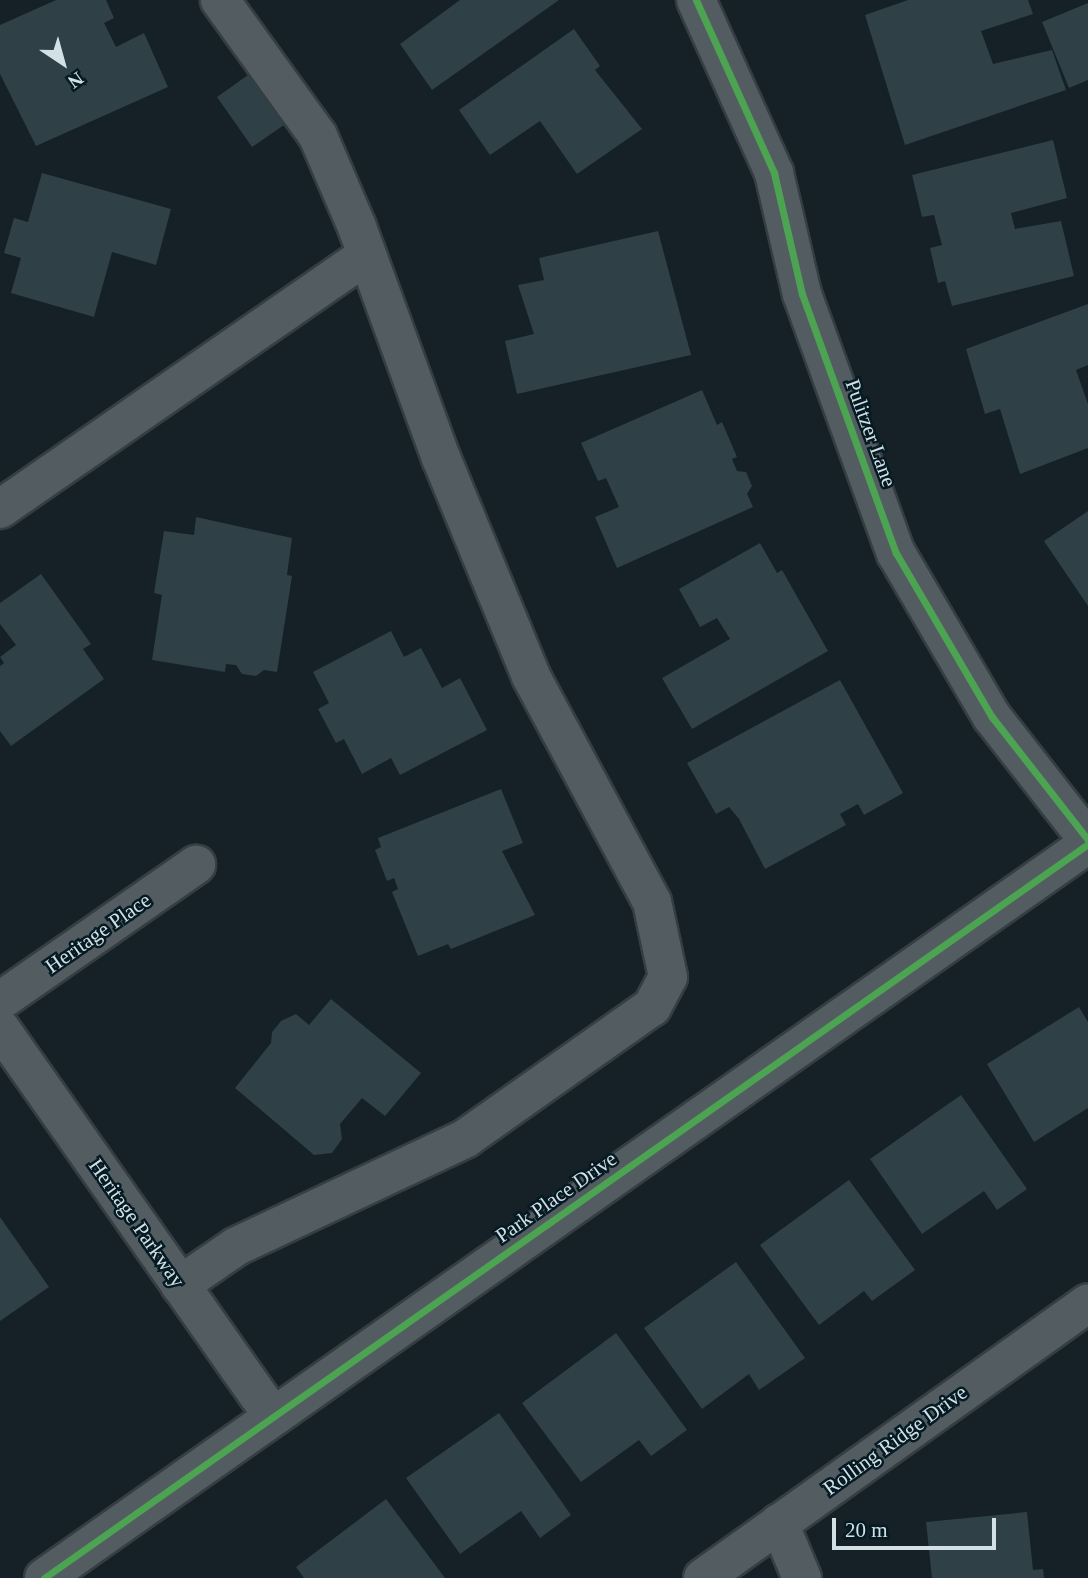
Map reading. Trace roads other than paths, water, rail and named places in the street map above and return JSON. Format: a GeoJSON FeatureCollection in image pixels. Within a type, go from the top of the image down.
{"type":"FeatureCollection","features":[{"type":"Feature","properties":{"kind":"street"},"geometry":{"type":"LineString","coordinates":[[180,1285],[237,1246],[466,1139],[652,1007],[668,977],[652,902],[531,676],[441,458],[367,255],[318,136],[220,0]]}},
{"type":"Feature","properties":{"kind":"street","name":"Pulitzer Lane"},"geometry":{"type":"LineString","coordinates":[[696,0],[774,173],[802,295],[896,554],[992,717],[1088,842]]}},
{"type":"Feature","properties":{"kind":"street"},"geometry":{"type":"LineString","coordinates":[[0,509],[367,255]]}},
{"type":"Feature","properties":{"kind":"street","name":"Park Place Drive"},"geometry":{"type":"LineString","coordinates":[[44,1578],[1088,842]]}},
{"type":"Feature","properties":{"kind":"street","name":"Heritage Place"},"geometry":{"type":"LineString","coordinates":[[0,1001],[196,865]]}},
{"type":"Feature","properties":{"kind":"street","name":"Heritage Parkway"},"geometry":{"type":"LineString","coordinates":[[0,1028],[273,1417]]}},
{"type":"Feature","properties":{"kind":"street","name":"Rolling Ridge Drive"},"geometry":{"type":"LineString","coordinates":[[703,1578],[779,1523],[1083,1319]]}},
{"type":"Feature","properties":{"kind":"street"},"geometry":{"type":"LineString","coordinates":[[779,1523],[802,1578]]}}]}
